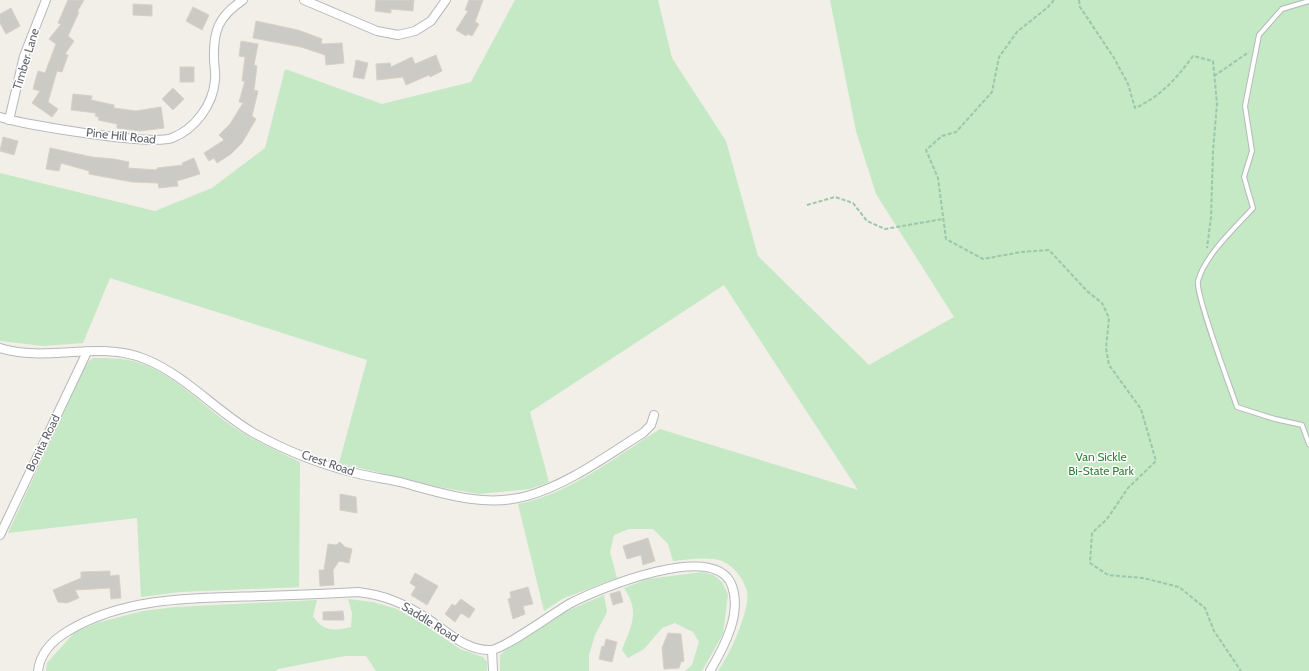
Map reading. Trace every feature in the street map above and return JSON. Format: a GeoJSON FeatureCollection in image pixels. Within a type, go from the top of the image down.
{"type":"FeatureCollection","features":[{"type":"Feature","properties":{"kind":"street","name":"Timber Lane"},"geometry":{"type":"LineString","coordinates":[[9,120],[24,56],[46,0]]}},
{"type":"Feature","properties":{"kind":"street","name":"Pine Hill Road"},"geometry":{"type":"LineString","coordinates":[[0,117],[9,120],[151,141],[171,139],[191,127],[202,114],[210,99],[215,80],[214,38],[220,22],[230,9],[243,0]]}},
{"type":"Feature","properties":{"kind":"street"},"geometry":{"type":"LineString","coordinates":[[304,0],[317,2],[377,31],[398,35],[415,32],[431,22],[446,0]]}},
{"type":"Feature","properties":{"kind":"street","name":"Crest Road"},"geometry":{"type":"LineString","coordinates":[[0,348],[14,352],[34,353],[122,352],[145,359],[168,371],[252,432],[313,460],[357,474],[469,499],[494,500],[525,496],[550,488],[572,477],[643,433],[651,425],[654,415]]}},
{"type":"Feature","properties":{"kind":"street","name":"Bonita Road"},"geometry":{"type":"LineString","coordinates":[[0,535],[86,352]]}},
{"type":"Feature","properties":{"kind":"street"},"geometry":{"type":"LineString","coordinates":[[493,671],[492,650],[505,645],[572,602],[636,577],[662,570],[688,566],[705,567],[720,572],[731,582],[736,596],[735,610],[730,632],[710,671]]}},
{"type":"Feature","properties":{"kind":"street","name":"Saddle Road"},"geometry":{"type":"LineString","coordinates":[[38,671],[39,664],[46,650],[61,636],[82,623],[107,613],[136,605],[176,599],[358,592],[378,594],[410,608],[464,644],[492,650]]}},
{"type":"Feature","properties":{"kind":"lane"},"geometry":{"type":"LineString","coordinates":[[1309,0],[1282,9],[1259,35],[1245,106],[1252,151],[1244,177],[1253,208],[1205,264],[1198,283],[1211,330],[1237,407],[1275,419],[1302,424],[1309,444]]}},
{"type":"Feature","properties":{"kind":"path"},"geometry":{"type":"LineString","coordinates":[[1054,0],[1048,7],[1017,32],[999,57],[992,92],[956,132],[942,136],[926,150],[938,178],[946,239],[983,259],[1021,252],[1049,250],[1071,274],[1102,303],[1109,318],[1106,348],[1109,365],[1141,409],[1156,461],[1128,488],[1107,519],[1092,533],[1090,563],[1108,575],[1143,578],[1179,587],[1205,608],[1214,631],[1241,671]]}},
{"type":"Feature","properties":{"kind":"path"},"geometry":{"type":"LineString","coordinates":[[1078,0],[1080,7],[1114,58],[1128,84],[1135,108],[1149,102],[1174,81],[1193,56],[1213,61],[1217,104],[1213,151],[1211,218],[1207,248]]}},
{"type":"Feature","properties":{"kind":"path"},"geometry":{"type":"LineString","coordinates":[[1214,76],[1257,48]]}},
{"type":"Feature","properties":{"kind":"path"},"geometry":{"type":"LineString","coordinates":[[807,205],[835,197],[853,203],[867,221],[885,230],[943,219]]}},
{"type":"Feature","properties":{"kind":"green space","name":"Van Sickle Bi-State Park"},"geometry":{"type":"Polygon","coordinates":[[[515,0],[658,0],[672,58],[726,141],[758,256],[869,365],[954,317],[876,194],[856,131],[830,0],[1309,0],[1309,671],[718,671],[733,644],[746,609],[747,591],[745,586],[734,569],[722,561],[691,559],[673,561],[668,544],[653,529],[629,529],[614,535],[610,552],[617,578],[562,599],[544,611],[518,504],[537,499],[574,483],[660,429],[858,490],[724,285],[530,412],[549,482],[530,489],[479,494],[439,487],[339,463],[367,360],[110,278],[83,343],[43,346],[0,341],[0,173],[155,211],[212,188],[265,148],[285,69],[382,104],[471,82],[515,0]]]}},
{"type":"Feature","properties":{"kind":"green space"},"geometry":{"type":"Polygon","coordinates":[[[93,358],[133,361],[161,373],[174,381],[235,428],[259,442],[300,462],[299,587],[180,592],[141,597],[137,518],[8,533],[83,371],[88,362],[93,358]]]}},
{"type":"Feature","properties":{"kind":"green space"},"geometry":{"type":"Polygon","coordinates":[[[702,572],[714,575],[722,582],[728,594],[723,634],[702,671],[685,671],[692,665],[699,642],[693,632],[675,623],[662,628],[644,649],[628,658],[622,650],[633,618],[633,611],[629,596],[624,588],[648,579],[702,572]]]}},
{"type":"Feature","properties":{"kind":"green space"},"geometry":{"type":"Polygon","coordinates":[[[604,595],[607,612],[595,635],[589,655],[589,671],[500,671],[500,655],[507,649],[569,610],[604,595]]]}},
{"type":"Feature","properties":{"kind":"green space"},"geometry":{"type":"Polygon","coordinates":[[[348,599],[373,602],[397,609],[423,624],[460,649],[483,657],[487,662],[487,671],[376,671],[366,656],[345,656],[278,669],[276,671],[46,671],[47,663],[74,633],[96,623],[143,611],[175,607],[317,600],[313,616],[325,628],[340,629],[351,627],[352,613],[348,599]]]}},
{"type":"Feature","properties":{"kind":"building"},"geometry":{"type":"Polygon","coordinates":[[[68,0],[84,0],[77,12],[79,12],[68,36],[74,41],[65,54],[68,55],[62,72],[57,71],[48,102],[58,109],[52,117],[32,103],[40,91],[33,89],[38,71],[45,73],[56,44],[49,39],[61,24],[58,23],[68,0]]]}},
{"type":"Feature","properties":{"kind":"building"},"geometry":{"type":"Polygon","coordinates":[[[376,0],[414,0],[413,11],[391,9],[391,13],[375,11],[376,0]]]}},
{"type":"Feature","properties":{"kind":"building"},"geometry":{"type":"Polygon","coordinates":[[[469,0],[483,0],[475,22],[479,24],[472,36],[468,34],[466,36],[456,30],[468,11],[465,10],[469,0]]]}},
{"type":"Feature","properties":{"kind":"building"},"geometry":{"type":"Polygon","coordinates":[[[133,4],[152,5],[152,16],[133,15],[133,4]]]}},
{"type":"Feature","properties":{"kind":"building"},"geometry":{"type":"Polygon","coordinates":[[[193,7],[209,15],[202,30],[186,21],[193,7]]]}},
{"type":"Feature","properties":{"kind":"building"},"geometry":{"type":"Polygon","coordinates":[[[11,8],[20,26],[6,34],[0,23],[0,14],[11,8]]]}},
{"type":"Feature","properties":{"kind":"building"},"geometry":{"type":"Polygon","coordinates":[[[256,21],[298,30],[322,39],[321,44],[342,43],[344,63],[326,65],[325,55],[301,47],[253,38],[256,21]]]}},
{"type":"Feature","properties":{"kind":"building"},"geometry":{"type":"Polygon","coordinates":[[[241,41],[258,44],[254,65],[257,66],[254,90],[258,91],[252,116],[256,119],[242,143],[231,154],[217,163],[214,158],[209,161],[204,153],[224,140],[219,135],[230,124],[243,103],[239,102],[245,81],[242,81],[245,57],[239,56],[241,41]]]}},
{"type":"Feature","properties":{"kind":"building"},"geometry":{"type":"Polygon","coordinates":[[[436,55],[442,71],[430,77],[429,75],[406,85],[403,77],[377,80],[376,64],[390,63],[391,67],[412,57],[415,64],[436,55]]]}},
{"type":"Feature","properties":{"kind":"building"},"geometry":{"type":"Polygon","coordinates":[[[356,60],[368,63],[364,79],[353,77],[356,60]]]}},
{"type":"Feature","properties":{"kind":"building"},"geometry":{"type":"Polygon","coordinates":[[[180,67],[194,67],[194,82],[180,82],[180,67]]]}},
{"type":"Feature","properties":{"kind":"building"},"geometry":{"type":"Polygon","coordinates":[[[173,88],[184,99],[173,110],[162,99],[173,88]]]}},
{"type":"Feature","properties":{"kind":"building"},"geometry":{"type":"Polygon","coordinates":[[[73,94],[92,96],[91,100],[114,105],[114,108],[136,111],[161,107],[164,128],[141,131],[117,128],[117,124],[98,120],[99,117],[95,116],[96,113],[71,110],[73,94]]]}},
{"type":"Feature","properties":{"kind":"building"},"geometry":{"type":"Polygon","coordinates":[[[3,137],[18,141],[14,155],[0,151],[3,137]]]}},
{"type":"Feature","properties":{"kind":"building"},"geometry":{"type":"Polygon","coordinates":[[[50,148],[92,157],[129,162],[128,168],[157,170],[157,168],[183,165],[182,163],[194,158],[200,174],[177,181],[178,186],[159,188],[158,183],[132,182],[89,174],[89,171],[61,163],[59,171],[46,169],[50,148]]]}},
{"type":"Feature","properties":{"kind":"building"},"geometry":{"type":"Polygon","coordinates":[[[340,494],[356,497],[357,513],[340,510],[340,494]]]}},
{"type":"Feature","properties":{"kind":"building"},"geometry":{"type":"Polygon","coordinates":[[[648,538],[655,561],[643,565],[641,555],[627,559],[623,546],[648,538]]]}},
{"type":"Feature","properties":{"kind":"building"},"geometry":{"type":"Polygon","coordinates":[[[340,542],[345,547],[352,549],[349,563],[339,561],[333,570],[334,585],[320,586],[319,570],[324,570],[328,544],[336,545],[340,542]]]}},
{"type":"Feature","properties":{"kind":"building"},"geometry":{"type":"Polygon","coordinates":[[[110,571],[110,576],[119,575],[121,598],[111,599],[110,588],[75,590],[79,598],[67,603],[58,602],[53,590],[81,578],[81,572],[110,571]]]}},
{"type":"Feature","properties":{"kind":"building"},"geometry":{"type":"Polygon","coordinates":[[[415,573],[438,586],[427,605],[411,595],[416,587],[410,583],[415,573]]]}},
{"type":"Feature","properties":{"kind":"building"},"geometry":{"type":"Polygon","coordinates":[[[528,587],[533,604],[523,606],[525,614],[513,619],[508,599],[511,598],[510,592],[528,587]]]}},
{"type":"Feature","properties":{"kind":"building"},"geometry":{"type":"Polygon","coordinates":[[[620,591],[623,602],[613,605],[610,594],[620,591]]]}},
{"type":"Feature","properties":{"kind":"building"},"geometry":{"type":"Polygon","coordinates":[[[461,599],[475,609],[469,618],[461,613],[455,622],[445,614],[452,604],[455,606],[461,599]]]}},
{"type":"Feature","properties":{"kind":"building"},"geometry":{"type":"Polygon","coordinates":[[[343,611],[344,620],[323,620],[323,612],[343,611]]]}},
{"type":"Feature","properties":{"kind":"building"},"geometry":{"type":"Polygon","coordinates":[[[668,633],[681,634],[684,661],[681,662],[679,668],[664,669],[662,648],[668,633]]]}},
{"type":"Feature","properties":{"kind":"building"},"geometry":{"type":"Polygon","coordinates":[[[606,639],[617,642],[612,662],[599,659],[602,646],[604,647],[606,639]]]}}]}
